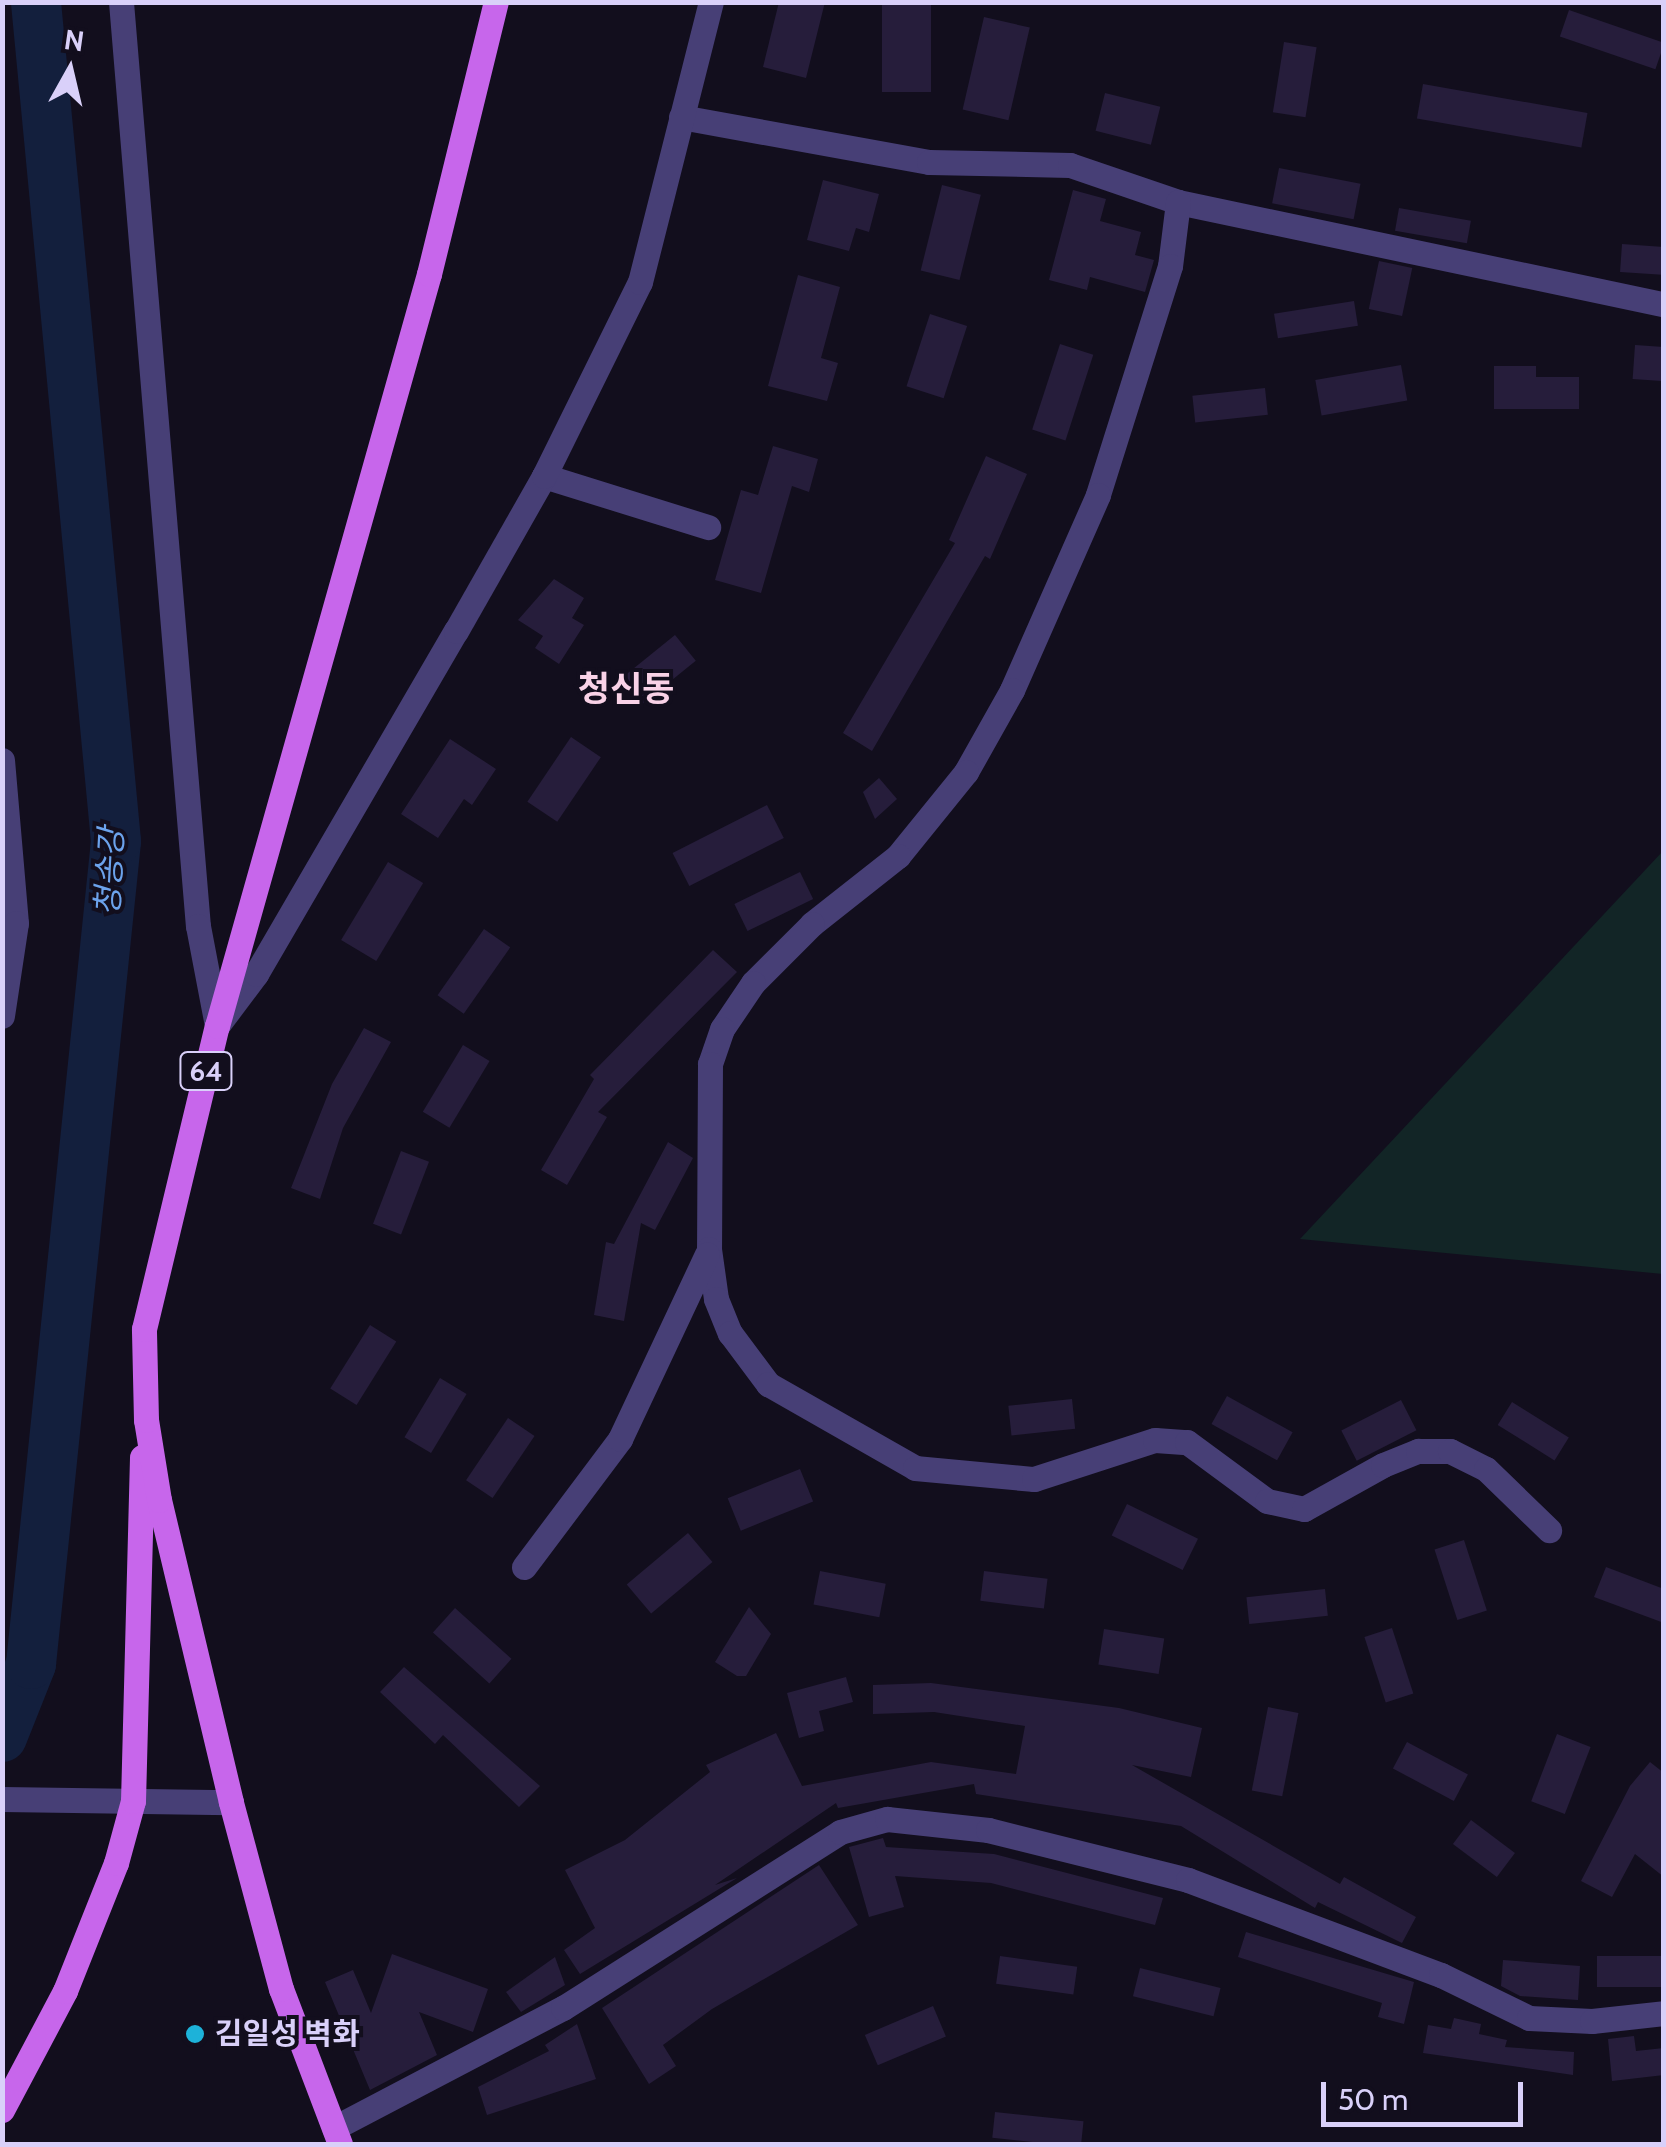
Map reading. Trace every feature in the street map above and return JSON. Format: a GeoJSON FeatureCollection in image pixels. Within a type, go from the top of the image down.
{"type":"FeatureCollection","features":[{"type":"Feature","properties":{"kind":"main road","name":"64"},"geometry":{"type":"LineString","coordinates":[[337,2136],[281,1988],[230,1802],[146,1420],[144,1329],[217,1026],[429,274],[496,2]]}},
{"type":"Feature","properties":{"kind":"main road"},"geometry":{"type":"LineString","coordinates":[[2,2110],[65,1992],[116,1863],[132,1801],[146,1420]]}},
{"type":"Feature","properties":{"kind":"street"},"geometry":{"type":"LineString","coordinates":[[121,2],[198,926],[217,1026]]}},
{"type":"Feature","properties":{"kind":"street"},"geometry":{"type":"LineString","coordinates":[[217,1026],[256,974],[544,476],[640,282],[711,2]]}},
{"type":"Feature","properties":{"kind":"street"},"geometry":{"type":"LineString","coordinates":[[680,117],[928,162],[1070,165],[1178,202],[1664,304]]}},
{"type":"Feature","properties":{"kind":"street"},"geometry":{"type":"LineString","coordinates":[[1178,202],[1170,266],[1098,495],[1012,690],[966,772],[898,856],[812,924],[753,983],[722,1029],[710,1064],[709,1249],[716,1299],[730,1333],[768,1384],[915,1468],[1034,1479],[1155,1440],[1187,1442],[1268,1501],[1304,1508],[1383,1464],[1418,1451],[1450,1451],[1486,1470],[1549,1530]]}},
{"type":"Feature","properties":{"kind":"street"},"geometry":{"type":"LineString","coordinates":[[544,476],[708,527]]}},
{"type":"Feature","properties":{"kind":"street"},"geometry":{"type":"LineString","coordinates":[[2,760],[8,871],[16,923],[2,1016]]}},
{"type":"Feature","properties":{"kind":"street"},"geometry":{"type":"LineString","coordinates":[[524,1567],[620,1439],[709,1249]]}},
{"type":"Feature","properties":{"kind":"street"},"geometry":{"type":"LineString","coordinates":[[2,1799],[230,1802]]}},
{"type":"Feature","properties":{"kind":"street"},"geometry":{"type":"LineString","coordinates":[[337,2136],[562,2008],[840,1832],[888,1819],[988,1830],[1188,1880],[1442,1975],[1529,2018],[1592,2021],[1664,2014]]}},
{"type":"Feature","properties":{"kind":"green space"},"geometry":{"type":"Polygon","coordinates":[[[1663,851],[1663,1274],[1300,1239],[1663,851]]]}},
{"type":"Feature","properties":{"kind":"building"},"geometry":{"type":"Polygon","coordinates":[[[779,2],[825,2],[806,78],[763,67],[779,2]]]}},
{"type":"Feature","properties":{"kind":"building"},"geometry":{"type":"Polygon","coordinates":[[[882,2],[931,2],[931,92],[882,92],[882,2]]]}},
{"type":"Feature","properties":{"kind":"building"},"geometry":{"type":"Polygon","coordinates":[[[1569,10],[1664,43],[1655,69],[1560,36],[1569,10]]]}},
{"type":"Feature","properties":{"kind":"building"},"geometry":{"type":"Polygon","coordinates":[[[984,17],[1030,28],[1008,120],[963,110],[984,17]]]}},
{"type":"Feature","properties":{"kind":"building"},"geometry":{"type":"Polygon","coordinates":[[[1284,42],[1317,47],[1305,117],[1273,112],[1284,42]]]}},
{"type":"Feature","properties":{"kind":"building"},"geometry":{"type":"Polygon","coordinates":[[[1423,84],[1587,113],[1581,147],[1417,118],[1423,84]]]}},
{"type":"Feature","properties":{"kind":"building"},"geometry":{"type":"Polygon","coordinates":[[[1105,93],[1160,107],[1151,145],[1096,131],[1105,93]]]}},
{"type":"Feature","properties":{"kind":"building"},"geometry":{"type":"Polygon","coordinates":[[[1279,168],[1360,184],[1354,219],[1272,203],[1279,168]]]}},
{"type":"Feature","properties":{"kind":"building"},"geometry":{"type":"Polygon","coordinates":[[[823,180],[879,194],[869,232],[856,228],[849,251],[807,240],[823,180]]]}},
{"type":"Feature","properties":{"kind":"building"},"geometry":{"type":"Polygon","coordinates":[[[942,185],[981,195],[960,280],[921,270],[942,185]]]}},
{"type":"Feature","properties":{"kind":"building"},"geometry":{"type":"Polygon","coordinates":[[[1073,190],[1106,199],[1100,221],[1141,232],[1135,255],[1154,260],[1145,292],[1090,277],[1087,290],[1049,280],[1073,190]]]}},
{"type":"Feature","properties":{"kind":"building"},"geometry":{"type":"Polygon","coordinates":[[[1399,208],[1471,221],[1467,243],[1395,231],[1399,208]]]}},
{"type":"Feature","properties":{"kind":"building"},"geometry":{"type":"Polygon","coordinates":[[[1622,244],[1664,247],[1662,275],[1620,272],[1622,244]]]}},
{"type":"Feature","properties":{"kind":"building"},"geometry":{"type":"Polygon","coordinates":[[[1379,261],[1412,268],[1402,316],[1369,309],[1379,261]]]}},
{"type":"Feature","properties":{"kind":"building"},"geometry":{"type":"Polygon","coordinates":[[[798,275],[840,287],[821,358],[838,363],[827,401],[768,386],[798,275]]]}},
{"type":"Feature","properties":{"kind":"building"},"geometry":{"type":"Polygon","coordinates":[[[1354,301],[1358,326],[1278,338],[1274,314],[1354,301]]]}},
{"type":"Feature","properties":{"kind":"building"},"geometry":{"type":"Polygon","coordinates":[[[930,314],[967,326],[944,398],[907,386],[930,314]]]}},
{"type":"Feature","properties":{"kind":"building"},"geometry":{"type":"Polygon","coordinates":[[[1060,344],[1093,355],[1065,440],[1032,430],[1060,344]]]}},
{"type":"Feature","properties":{"kind":"building"},"geometry":{"type":"Polygon","coordinates":[[[1635,345],[1664,347],[1662,381],[1633,379],[1635,345]]]}},
{"type":"Feature","properties":{"kind":"building"},"geometry":{"type":"Polygon","coordinates":[[[1401,365],[1407,400],[1322,416],[1315,380],[1401,365]]]}},
{"type":"Feature","properties":{"kind":"building"},"geometry":{"type":"Polygon","coordinates":[[[1494,366],[1536,366],[1536,377],[1579,377],[1579,409],[1494,409],[1494,366]]]}},
{"type":"Feature","properties":{"kind":"building"},"geometry":{"type":"Polygon","coordinates":[[[1265,388],[1268,415],[1195,422],[1192,396],[1265,388]]]}},
{"type":"Feature","properties":{"kind":"building"},"geometry":{"type":"Polygon","coordinates":[[[773,446],[818,459],[809,492],[792,486],[761,593],[715,580],[741,490],[758,495],[773,446]]]}},
{"type":"Feature","properties":{"kind":"building"},"geometry":{"type":"Polygon","coordinates":[[[986,456],[1027,474],[990,559],[985,556],[872,751],[843,733],[955,543],[949,540],[986,456]]]}},
{"type":"Feature","properties":{"kind":"building"},"geometry":{"type":"Polygon","coordinates":[[[554,579],[584,598],[572,618],[584,625],[559,664],[535,648],[543,636],[518,620],[554,579]]]}},
{"type":"Feature","properties":{"kind":"building"},"geometry":{"type":"Polygon","coordinates":[[[675,635],[696,661],[641,705],[621,679],[675,635]]]}},
{"type":"Feature","properties":{"kind":"building"},"geometry":{"type":"Polygon","coordinates":[[[571,737],[601,757],[557,822],[527,802],[571,737]]]}},
{"type":"Feature","properties":{"kind":"building"},"geometry":{"type":"Polygon","coordinates":[[[450,739],[496,769],[472,805],[464,799],[438,838],[401,814],[450,739]]]}},
{"type":"Feature","properties":{"kind":"building"},"geometry":{"type":"Polygon","coordinates":[[[879,778],[897,799],[875,819],[863,792],[879,778]]]}},
{"type":"Feature","properties":{"kind":"building"},"geometry":{"type":"Polygon","coordinates":[[[767,805],[784,838],[689,886],[673,853],[767,805]]]}},
{"type":"Feature","properties":{"kind":"building"},"geometry":{"type":"Polygon","coordinates":[[[388,862],[423,883],[376,961],[341,940],[388,862]]]}},
{"type":"Feature","properties":{"kind":"building"},"geometry":{"type":"Polygon","coordinates":[[[800,872],[813,899],[748,931],[734,904],[800,872]]]}},
{"type":"Feature","properties":{"kind":"building"},"geometry":{"type":"Polygon","coordinates":[[[484,929],[510,947],[464,1014],[438,995],[484,929]]]}},
{"type":"Feature","properties":{"kind":"building"},"geometry":{"type":"Polygon","coordinates":[[[713,950],[737,972],[598,1112],[607,1117],[567,1185],[541,1170],[594,1079],[590,1075],[713,950]]]}},
{"type":"Feature","properties":{"kind":"building"},"geometry":{"type":"Polygon","coordinates":[[[364,1028],[391,1042],[343,1128],[320,1199],[291,1188],[332,1084],[364,1028]]]}},
{"type":"Feature","properties":{"kind":"building"},"geometry":{"type":"Polygon","coordinates":[[[463,1045],[490,1061],[449,1128],[423,1112],[463,1045]]]}},
{"type":"Feature","properties":{"kind":"building"},"geometry":{"type":"Polygon","coordinates":[[[668,1142],[693,1158],[655,1230],[641,1223],[624,1321],[594,1315],[606,1242],[614,1244],[668,1142]]]}},
{"type":"Feature","properties":{"kind":"building"},"geometry":{"type":"Polygon","coordinates":[[[401,1151],[429,1162],[401,1235],[373,1224],[401,1151]]]}},
{"type":"Feature","properties":{"kind":"building"},"geometry":{"type":"Polygon","coordinates":[[[370,1325],[396,1341],[357,1405],[330,1389],[370,1325]]]}},
{"type":"Feature","properties":{"kind":"building"},"geometry":{"type":"Polygon","coordinates":[[[440,1378],[467,1394],[431,1453],[404,1437],[440,1378]]]}},
{"type":"Feature","properties":{"kind":"building"},"geometry":{"type":"Polygon","coordinates":[[[1227,1396],[1293,1432],[1277,1460],[1211,1424],[1227,1396]]]}},
{"type":"Feature","properties":{"kind":"building"},"geometry":{"type":"Polygon","coordinates":[[[1072,1399],[1075,1429],[1011,1436],[1008,1406],[1072,1399]]]}},
{"type":"Feature","properties":{"kind":"building"},"geometry":{"type":"Polygon","coordinates":[[[1401,1400],[1416,1430],[1357,1461],[1341,1430],[1401,1400]]]}},
{"type":"Feature","properties":{"kind":"building"},"geometry":{"type":"Polygon","coordinates":[[[1512,1402],[1569,1438],[1555,1460],[1498,1425],[1512,1402]]]}},
{"type":"Feature","properties":{"kind":"building"},"geometry":{"type":"Polygon","coordinates":[[[508,1418],[535,1436],[493,1498],[466,1480],[508,1418]]]}},
{"type":"Feature","properties":{"kind":"building"},"geometry":{"type":"Polygon","coordinates":[[[800,1469],[813,1501],[741,1531],[728,1498],[800,1469]]]}},
{"type":"Feature","properties":{"kind":"building"},"geometry":{"type":"Polygon","coordinates":[[[1127,1504],[1198,1539],[1183,1570],[1112,1535],[1127,1504]]]}},
{"type":"Feature","properties":{"kind":"building"},"geometry":{"type":"Polygon","coordinates":[[[688,1533],[712,1562],[651,1614],[627,1584],[688,1533]]]}},
{"type":"Feature","properties":{"kind":"building"},"geometry":{"type":"Polygon","coordinates":[[[1464,1540],[1487,1610],[1457,1620],[1435,1550],[1464,1540]]]}},
{"type":"Feature","properties":{"kind":"building"},"geometry":{"type":"Polygon","coordinates":[[[1606,1567],[1664,1589],[1664,1623],[1594,1597],[1606,1567]]]}},
{"type":"Feature","properties":{"kind":"building"},"geometry":{"type":"Polygon","coordinates":[[[820,1571],[886,1584],[879,1617],[814,1604],[820,1571]]]}},
{"type":"Feature","properties":{"kind":"building"},"geometry":{"type":"Polygon","coordinates":[[[984,1571],[1048,1579],[1044,1609],[980,1601],[984,1571]]]}},
{"type":"Feature","properties":{"kind":"building"},"geometry":{"type":"Polygon","coordinates":[[[1325,1589],[1328,1616],[1249,1624],[1246,1597],[1325,1589]]]}},
{"type":"Feature","properties":{"kind":"building"},"geometry":{"type":"Polygon","coordinates":[[[749,1607],[771,1634],[746,1676],[737,1676],[715,1662],[749,1607]]]}},
{"type":"Feature","properties":{"kind":"building"},"geometry":{"type":"Polygon","coordinates":[[[455,1608],[511,1659],[489,1683],[433,1633],[455,1608]]]}},
{"type":"Feature","properties":{"kind":"building"},"geometry":{"type":"Polygon","coordinates":[[[1392,1628],[1413,1694],[1386,1703],[1364,1637],[1392,1628]]]}},
{"type":"Feature","properties":{"kind":"building"},"geometry":{"type":"Polygon","coordinates":[[[1104,1629],[1164,1639],[1159,1674],[1098,1665],[1104,1629]]]}},
{"type":"Feature","properties":{"kind":"building"},"geometry":{"type":"Polygon","coordinates":[[[404,1667],[540,1786],[519,1807],[443,1735],[435,1744],[380,1692],[404,1667]]]}},
{"type":"Feature","properties":{"kind":"building"},"geometry":{"type":"Polygon","coordinates":[[[846,1677],[853,1702],[819,1711],[824,1731],[799,1738],[787,1693],[846,1677]]]}},
{"type":"Feature","properties":{"kind":"building"},"geometry":{"type":"Polygon","coordinates":[[[931,1683],[1119,1708],[1202,1728],[1191,1777],[1132,1765],[1340,1884],[1344,1877],[1416,1917],[1402,1943],[1318,1902],[1315,1908],[1181,1826],[976,1794],[974,1784],[838,1808],[836,1803],[715,1885],[737,1878],[580,1974],[564,1950],[595,1928],[565,1870],[625,1840],[710,1772],[706,1765],[776,1733],[802,1786],[931,1762],[1016,1774],[1025,1726],[934,1712],[873,1714],[873,1685],[931,1683]]]}},
{"type":"Feature","properties":{"kind":"building"},"geometry":{"type":"Polygon","coordinates":[[[1268,1707],[1298,1713],[1282,1796],[1252,1790],[1268,1707]]]}},
{"type":"Feature","properties":{"kind":"building"},"geometry":{"type":"Polygon","coordinates":[[[1557,1734],[1591,1747],[1565,1814],[1531,1801],[1557,1734]]]}},
{"type":"Feature","properties":{"kind":"building"},"geometry":{"type":"Polygon","coordinates":[[[1407,1742],[1468,1774],[1454,1801],[1393,1768],[1407,1742]]]}},
{"type":"Feature","properties":{"kind":"building"},"geometry":{"type":"Polygon","coordinates":[[[1650,1762],[1664,1773],[1664,1877],[1635,1854],[1612,1897],[1581,1881],[1630,1786],[1650,1762]]]}},
{"type":"Feature","properties":{"kind":"building"},"geometry":{"type":"Polygon","coordinates":[[[1471,1820],[1515,1853],[1497,1877],[1453,1844],[1471,1820]]]}},
{"type":"Feature","properties":{"kind":"building"},"geometry":{"type":"Polygon","coordinates":[[[883,1838],[886,1847],[994,1854],[1163,1898],[1155,1925],[991,1883],[895,1876],[904,1907],[869,1917],[849,1847],[883,1838]]]}},
{"type":"Feature","properties":{"kind":"building"},"geometry":{"type":"Polygon","coordinates":[[[819,1865],[858,1925],[712,2009],[663,2045],[676,2066],[649,2084],[602,2008],[819,1865]]]}},
{"type":"Feature","properties":{"kind":"building"},"geometry":{"type":"Polygon","coordinates":[[[1246,1932],[1414,1982],[1404,2024],[1378,2017],[1382,2003],[1238,1957],[1246,1932]]]}},
{"type":"Feature","properties":{"kind":"building"},"geometry":{"type":"Polygon","coordinates":[[[392,1954],[488,1989],[473,2032],[419,2012],[437,2055],[370,2090],[325,1982],[353,1970],[371,2013],[392,1954]]]}},
{"type":"Feature","properties":{"kind":"building"},"geometry":{"type":"Polygon","coordinates":[[[1000,1956],[1077,1967],[1073,1995],[996,1984],[1000,1956]]]}},
{"type":"Feature","properties":{"kind":"building"},"geometry":{"type":"Polygon","coordinates":[[[1597,1956],[1664,1956],[1664,1987],[1597,1987],[1597,1956]]]}},
{"type":"Feature","properties":{"kind":"building"},"geometry":{"type":"Polygon","coordinates":[[[555,1957],[565,1985],[521,2012],[506,1992],[555,1957]]]}},
{"type":"Feature","properties":{"kind":"building"},"geometry":{"type":"Polygon","coordinates":[[[1503,1960],[1580,1966],[1578,2000],[1520,1996],[1501,1986],[1503,1960]]]}},
{"type":"Feature","properties":{"kind":"building"},"geometry":{"type":"Polygon","coordinates":[[[1140,1968],[1221,1988],[1214,2016],[1133,1996],[1140,1968]]]}},
{"type":"Feature","properties":{"kind":"building"},"geometry":{"type":"Polygon","coordinates":[[[933,2006],[946,2036],[878,2065],[865,2035],[933,2006]]]}},
{"type":"Feature","properties":{"kind":"building"},"geometry":{"type":"Polygon","coordinates":[[[1454,2018],[1481,2024],[1479,2034],[1507,2040],[1505,2047],[1574,2052],[1573,2075],[1423,2053],[1428,2025],[1451,2029],[1454,2018]]]}},
{"type":"Feature","properties":{"kind":"building"},"geometry":{"type":"Polygon","coordinates":[[[577,2024],[596,2079],[487,2115],[478,2087],[549,2051],[545,2045],[577,2024]]]}},
{"type":"Feature","properties":{"kind":"building"},"geometry":{"type":"Polygon","coordinates":[[[1634,2036],[1636,2051],[1664,2048],[1664,2075],[1612,2081],[1608,2039],[1634,2036]]]}},
{"type":"Feature","properties":{"kind":"building"},"geometry":{"type":"Polygon","coordinates":[[[995,2112],[1084,2121],[1081,2144],[992,2138],[995,2112]]]}},
{"type":"Feature","properties":{"kind":"waterway","name":"청송강"},"geometry":{"type":"LineString","coordinates":[[2,1737],[31,1664],[116,841],[36,2]]}},
{"type":"Feature","properties":{"kind":"place","name":"김일성 벽화"},"geometry":{"type":"Point","coordinates":[195,2034]}},
{"type":"Feature","properties":{"kind":"district","name":"청신동"},"geometry":{"type":"Point","coordinates":[626,689]}}]}
